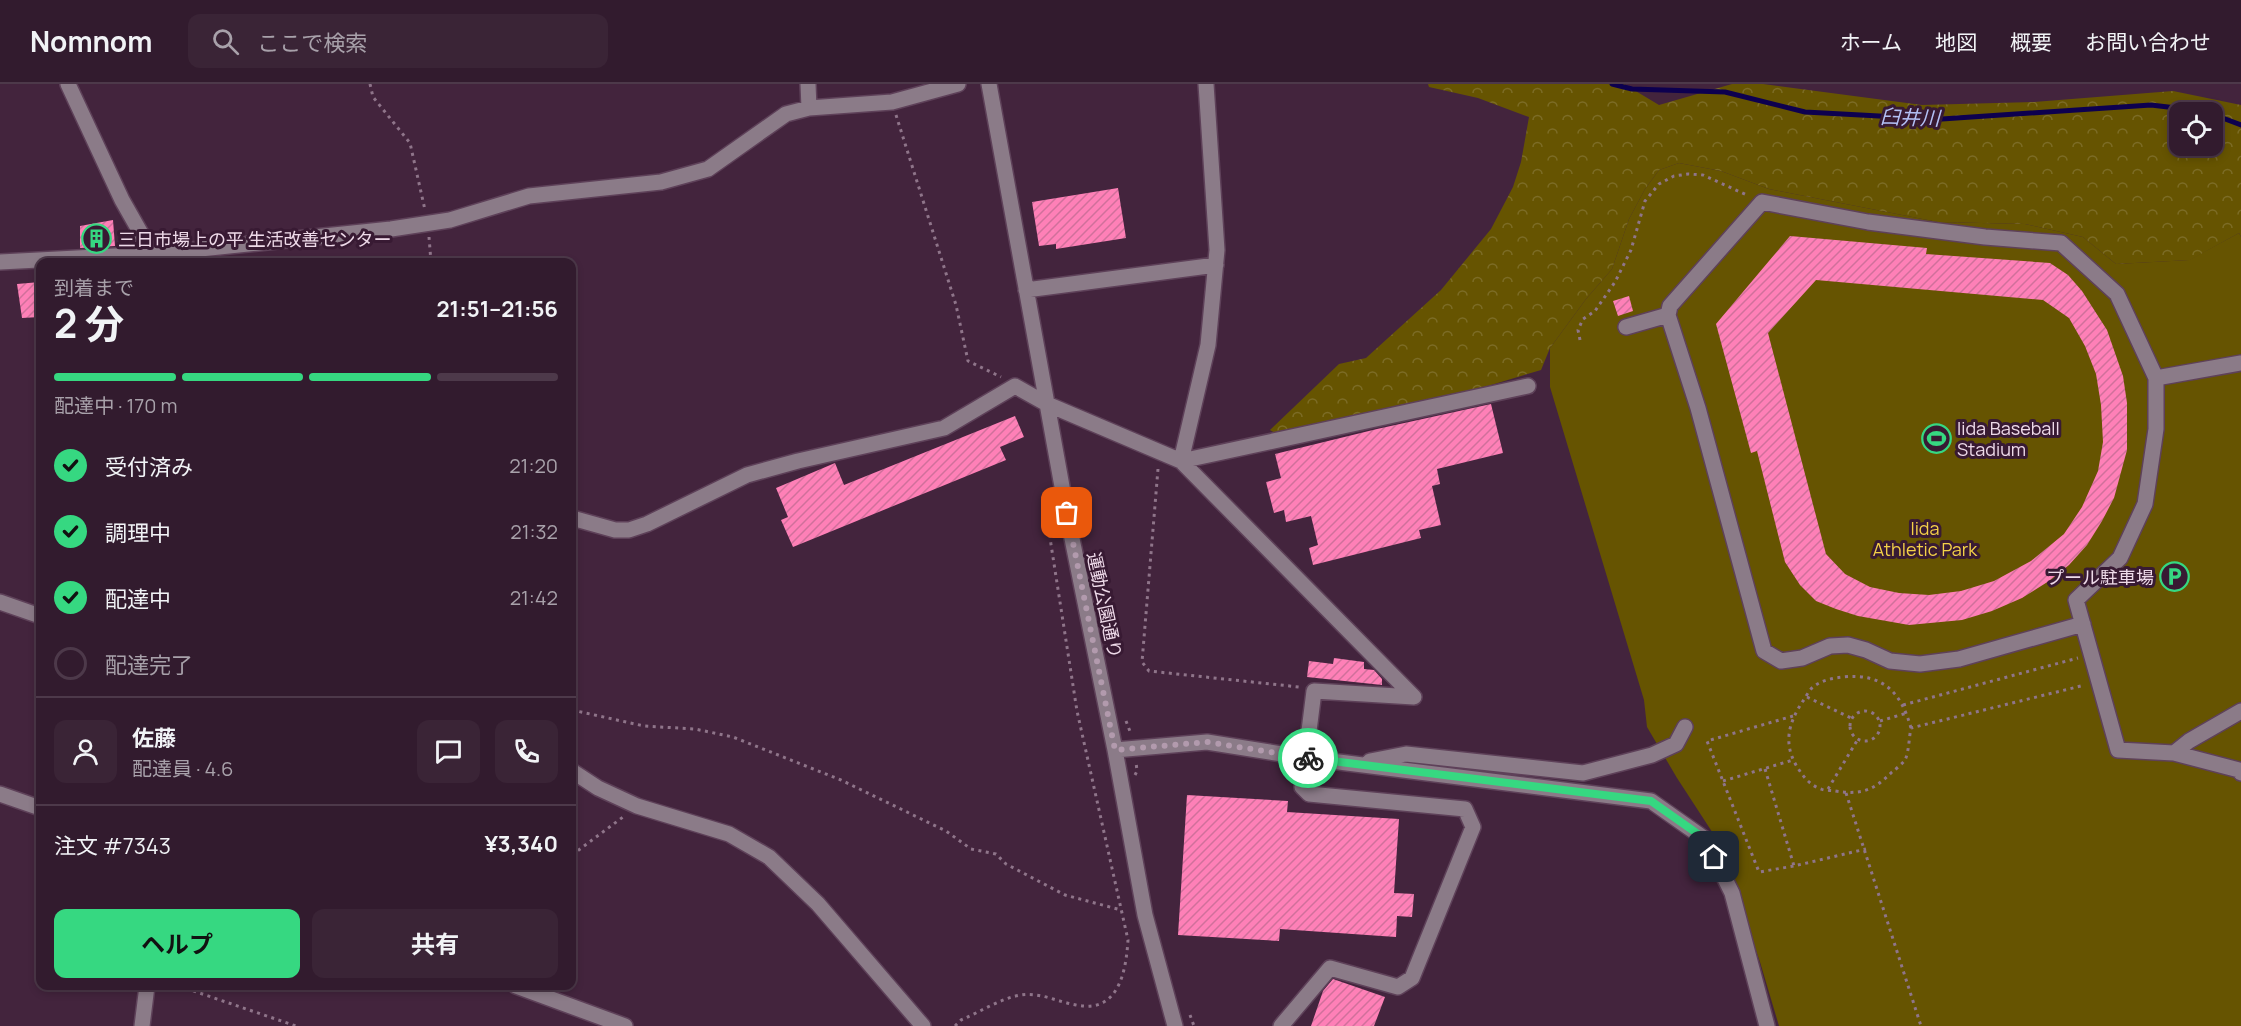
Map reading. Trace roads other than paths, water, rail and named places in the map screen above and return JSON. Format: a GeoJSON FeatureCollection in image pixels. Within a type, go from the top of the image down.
{"type":"FeatureCollection","features":[{"type":"Feature","properties":{"kind":"street"},"geometry":{"type":"LineString","coordinates":[[68,84],[122,200],[155,258],[450,220],[529,196],[661,182],[708,169],[786,114],[809,108],[892,102],[958,84]]}},
{"type":"Feature","properties":{"kind":"street"},"geometry":{"type":"LineString","coordinates":[[808,84],[809,108]]}},
{"type":"Feature","properties":{"kind":"street","name":"運動公園通り"},"geometry":{"type":"LineString","coordinates":[[989,84],[1067,513],[1115,750],[1144,915],[1175,1026]]}},
{"type":"Feature","properties":{"kind":"street"},"geometry":{"type":"LineString","coordinates":[[1181,461],[1208,345],[1217,250],[1206,84]]}},
{"type":"Feature","properties":{"kind":"street"},"geometry":{"type":"LineString","coordinates":[[2083,624],[1959,659],[1920,664],[1890,661],[1848,645],[1830,646],[1802,658],[1781,661],[1764,651],[1698,408],[1668,315],[1670,306],[1762,202],[1868,222],[1985,237],[2061,243],[2117,294],[2156,378],[2156,429],[2145,504],[2120,558],[2076,600],[2083,624],[2091,654],[2099,681],[2118,750],[2174,753],[2239,770],[2241,773]]}},
{"type":"Feature","properties":{"kind":"street"},"geometry":{"type":"LineString","coordinates":[[0,262],[36,261]]}},
{"type":"Feature","properties":{"kind":"street"},"geometry":{"type":"LineString","coordinates":[[1026,290],[1216,265]]}},
{"type":"Feature","properties":{"kind":"street"},"geometry":{"type":"LineString","coordinates":[[1626,327],[1668,315]]}},
{"type":"Feature","properties":{"kind":"street"},"geometry":{"type":"LineString","coordinates":[[2156,378],[2241,363]]}},
{"type":"Feature","properties":{"kind":"street"},"geometry":{"type":"LineString","coordinates":[[576,519],[615,530],[629,530],[647,524],[747,475],[944,428],[1015,386],[1047,404],[1181,461],[1414,697],[1314,692],[1302,787],[1308,794],[1465,809],[1473,827],[1412,978],[1398,987],[1330,968],[1281,1026]]}},
{"type":"Feature","properties":{"kind":"street"},"geometry":{"type":"LineString","coordinates":[[1181,461],[1528,386]]}},
{"type":"Feature","properties":{"kind":"street"},"geometry":{"type":"LineString","coordinates":[[0,602],[36,615]]}},
{"type":"Feature","properties":{"kind":"street"},"geometry":{"type":"LineString","coordinates":[[2174,753],[2189,741],[2241,711]]}},
{"type":"Feature","properties":{"kind":"street"},"geometry":{"type":"LineString","coordinates":[[1355,764],[1406,754],[1583,773],[1652,755],[1668,748],[1676,744],[1685,727]]}},
{"type":"Feature","properties":{"kind":"street"},"geometry":{"type":"LineString","coordinates":[[1115,750],[1207,742],[1307,758],[1651,801],[1705,839],[1732,893],[1767,1026]]}},
{"type":"Feature","properties":{"kind":"street"},"geometry":{"type":"LineString","coordinates":[[576,774],[598,788],[637,806],[729,834],[769,857],[818,904],[923,1026]]}},
{"type":"Feature","properties":{"kind":"street"},"geometry":{"type":"LineString","coordinates":[[0,794],[36,807]]}},
{"type":"Feature","properties":{"kind":"street"},"geometry":{"type":"LineString","coordinates":[[142,1026],[146,990]]}},
{"type":"Feature","properties":{"kind":"street"},"geometry":{"type":"LineString","coordinates":[[527,990],[625,1026]]}},
{"type":"Feature","properties":{"kind":"waterway","name":"臼井川"},"geometry":{"type":"LineString","coordinates":[[1612,84],[1632,89],[1725,92],[1805,112],[1942,119],[2151,105],[2169,107]]}},
{"type":"Feature","properties":{"kind":"waterway","name":"臼井川"},"geometry":{"type":"LineString","coordinates":[[2223,118],[2241,125]]}},
{"type":"Feature","properties":{"kind":"place","name":"三日市場上の平 生活改善センター"},"geometry":{"type":"Point","coordinates":[97,239]}},
{"type":"Feature","properties":{"kind":"place","name":"Iida Baseball Stadium"},"geometry":{"type":"Point","coordinates":[1936,438]}},
{"type":"Feature","properties":{"kind":"place","name":"プール駐車場"},"geometry":{"type":"Point","coordinates":[2175,577]}},
{"type":"Feature","properties":{"kind":"park label","name":"Iida Athletic Park"},"geometry":{"type":"Point","coordinates":[1925,538]}}]}
